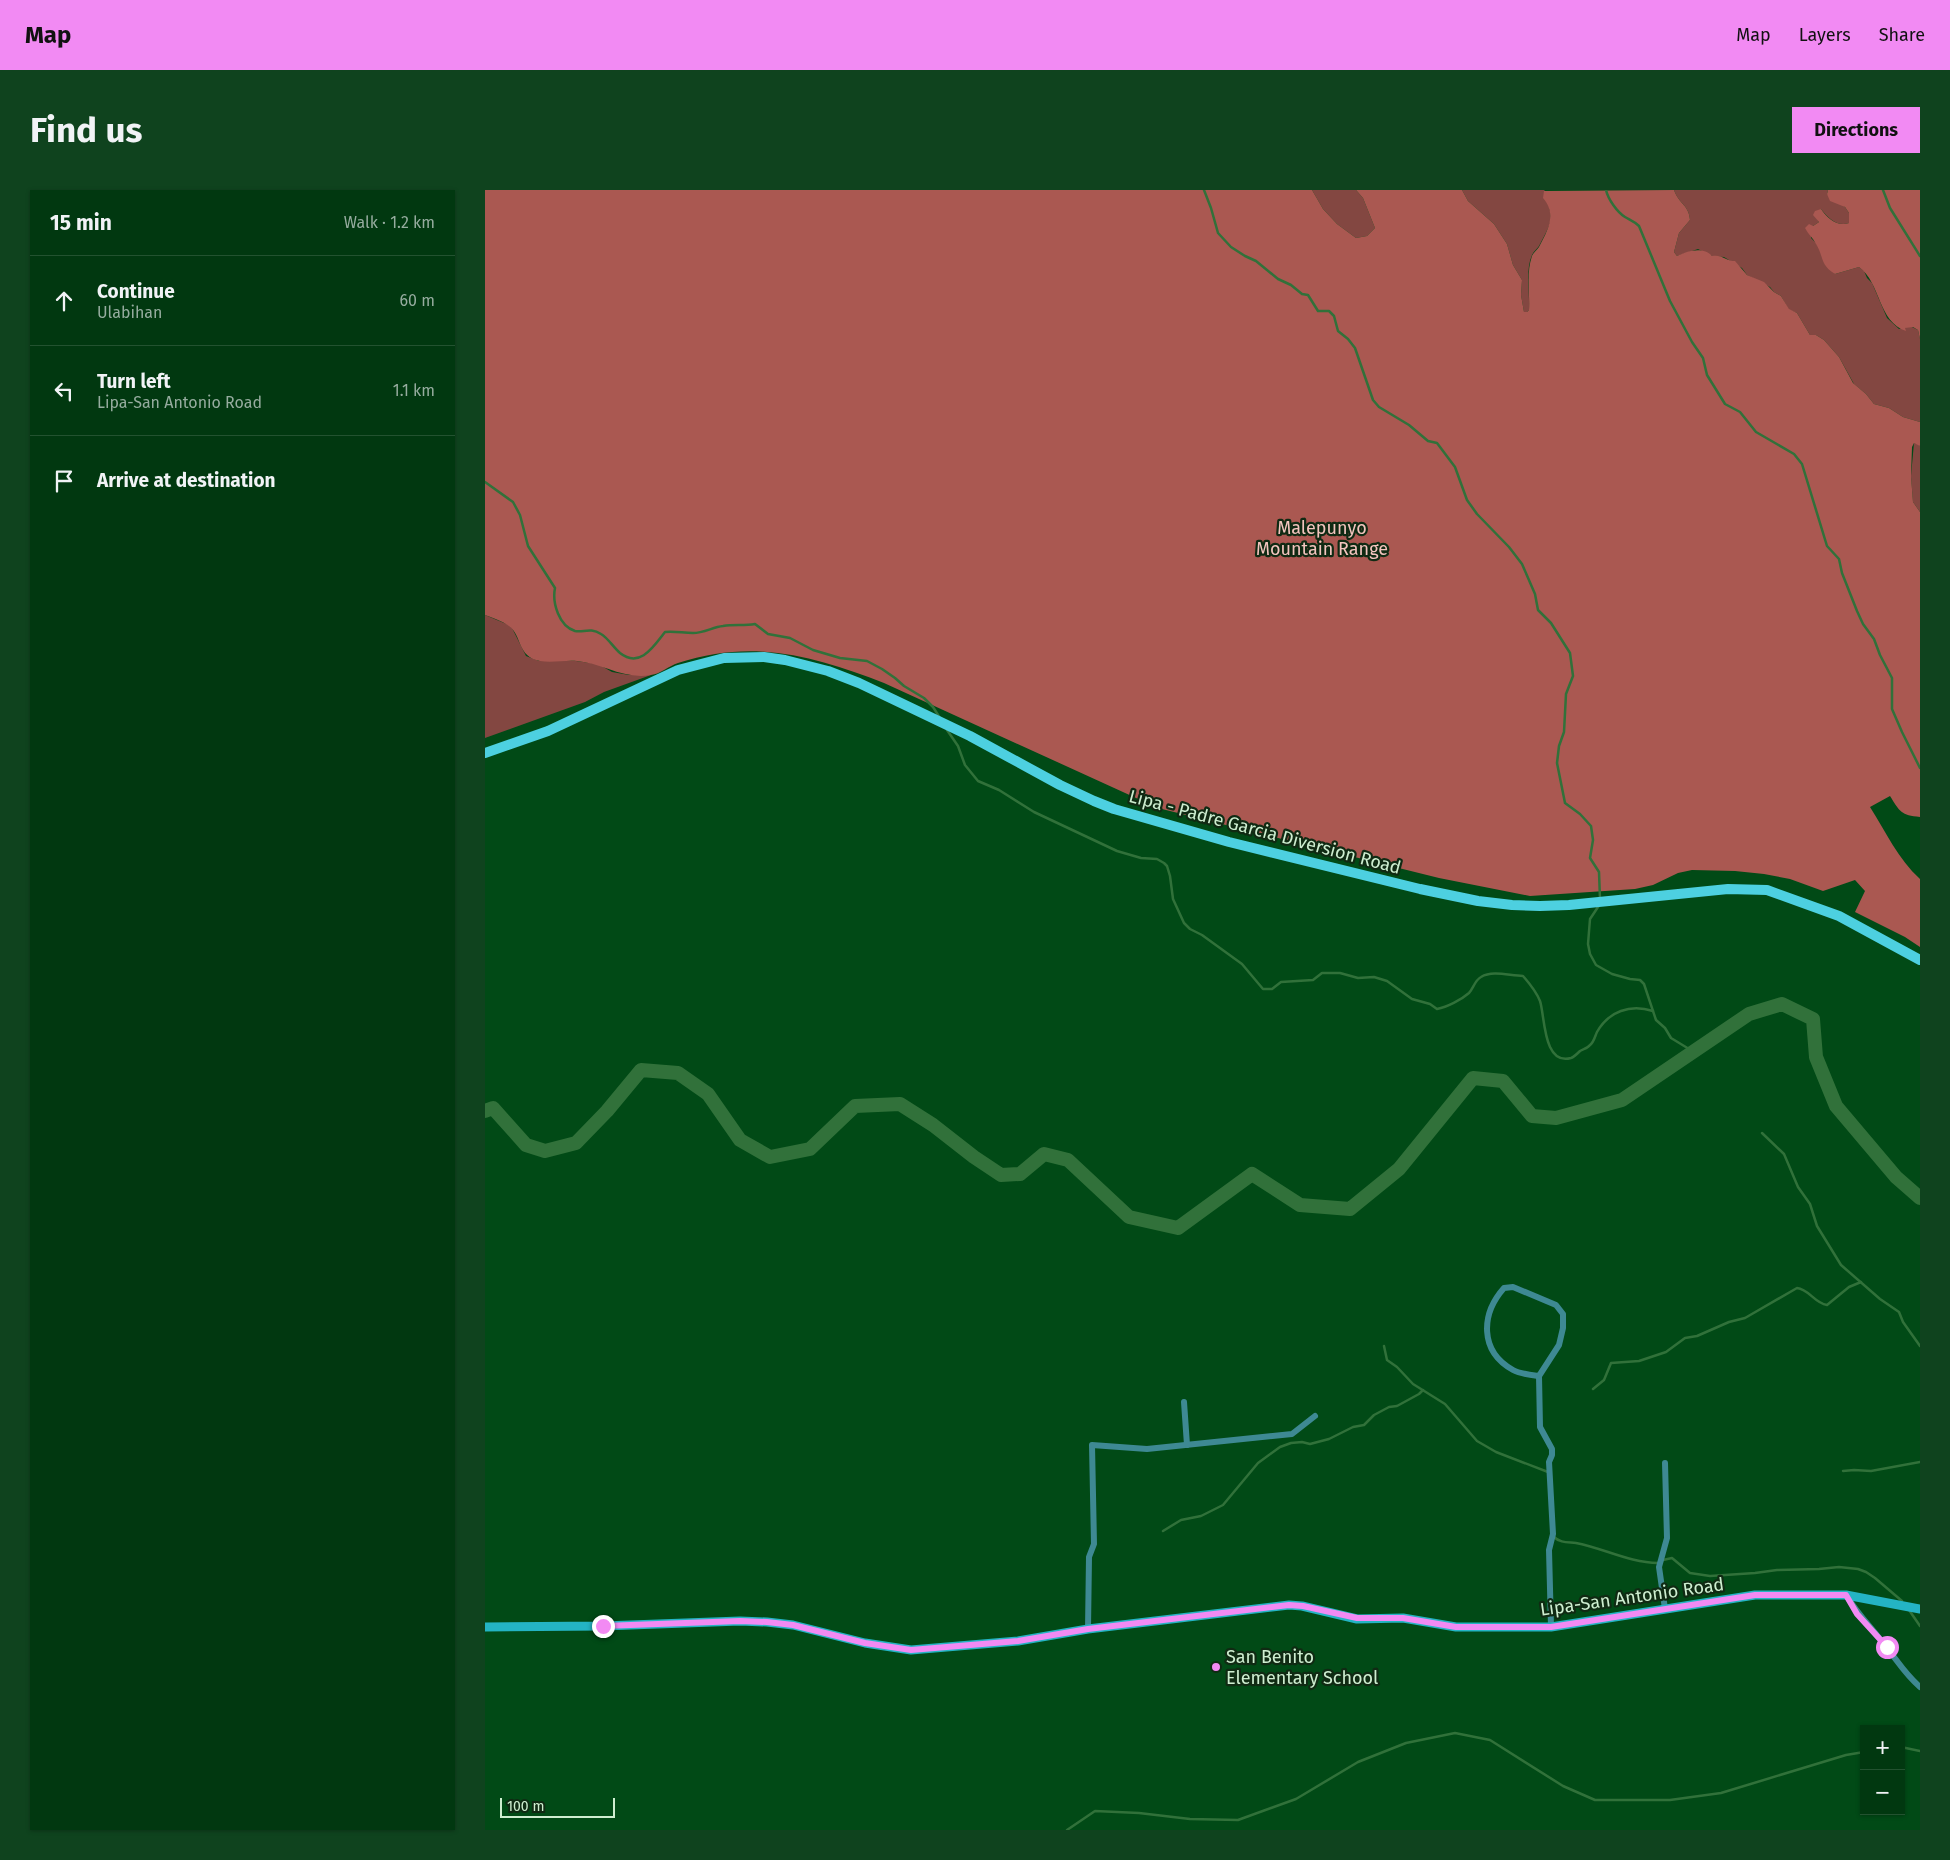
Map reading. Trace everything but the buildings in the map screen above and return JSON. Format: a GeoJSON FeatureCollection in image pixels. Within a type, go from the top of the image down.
{"type":"FeatureCollection","features":[{"type":"Feature","properties":{"kind":"main road","name":"Lipa - Padre Garcia Diversion Road"},"geometry":{"type":"LineString","coordinates":[[485,753],[548,731],[678,670],[724,658],[764,657],[785,660],[828,671],[859,683],[970,736],[1060,785],[1114,809],[1245,847],[1435,892],[1478,901],[1512,904],[1540,906],[1569,905],[1728,889],[1767,890],[1839,916],[1920,960]]}},
{"type":"Feature","properties":{"kind":"main road","name":"Lipa-San Antonio Road"},"geometry":{"type":"LineString","coordinates":[[485,1627],[767,1622],[793,1625],[865,1643],[911,1650],[1018,1641],[1088,1629],[1289,1605],[1303,1606],[1357,1618],[1403,1618],[1456,1627],[1551,1627],[1755,1595],[1846,1595],[1920,1609]]}},
{"type":"Feature","properties":{"kind":"street"},"geometry":{"type":"LineString","coordinates":[[1539,1376],[1513,1370],[1497,1356],[1486,1333],[1489,1311],[1504,1288],[1513,1287],[1557,1305],[1563,1314],[1563,1328],[1559,1345],[1539,1376],[1540,1427],[1552,1449],[1553,1455],[1549,1462],[1553,1534],[1549,1550],[1551,1627]]}},
{"type":"Feature","properties":{"kind":"street"},"geometry":{"type":"LineString","coordinates":[[1184,1402],[1187,1445]]}},
{"type":"Feature","properties":{"kind":"street"},"geometry":{"type":"LineString","coordinates":[[1088,1629],[1089,1557],[1094,1544],[1092,1445],[1147,1449],[1292,1434],[1315,1416]]}},
{"type":"Feature","properties":{"kind":"street"},"geometry":{"type":"LineString","coordinates":[[1665,1464],[1667,1538],[1659,1567],[1665,1609]]}},
{"type":"Feature","properties":{"kind":"street"},"geometry":{"type":"LineString","coordinates":[[1846,1595],[1857,1614],[1887,1647],[1906,1675],[1920,1687]]}},
{"type":"Feature","properties":{"kind":"shaded area"},"geometry":{"type":"Polygon","coordinates":[[[1312,190],[1356,190],[1363,198],[1375,228],[1367,236],[1356,238],[1337,224],[1323,209],[1312,190]]]}},
{"type":"Feature","properties":{"kind":"shaded area"},"geometry":{"type":"Polygon","coordinates":[[[1462,190],[1545,190],[1551,219],[1530,261],[1528,275],[1529,310],[1527,312],[1524,312],[1521,295],[1522,280],[1513,265],[1507,244],[1494,224],[1468,201],[1462,190]]]}},
{"type":"Feature","properties":{"kind":"shaded area"},"geometry":{"type":"Polygon","coordinates":[[[1674,190],[1828,190],[1827,194],[1845,207],[1849,213],[1849,223],[1837,223],[1821,209],[1816,217],[1819,222],[1813,226],[1811,238],[1835,274],[1859,267],[1872,283],[1887,318],[1899,329],[1910,326],[1918,330],[1920,339],[1920,422],[1903,417],[1889,408],[1874,404],[1854,384],[1839,357],[1824,340],[1816,335],[1810,335],[1797,313],[1789,310],[1781,296],[1770,287],[1747,275],[1742,268],[1724,257],[1712,256],[1698,249],[1677,256],[1674,252],[1679,233],[1690,220],[1688,211],[1674,190]]]}},
{"type":"Feature","properties":{"kind":"shaded area"},"geometry":{"type":"Polygon","coordinates":[[[1914,443],[1920,446],[1920,512],[1913,502],[1911,476],[1914,443]]]}},
{"type":"Feature","properties":{"kind":"shaded area"},"geometry":{"type":"Polygon","coordinates":[[[485,615],[511,626],[526,656],[539,661],[576,661],[598,664],[612,672],[629,675],[651,675],[604,692],[585,702],[485,738],[485,615]]]}},
{"type":"Feature","properties":{"kind":"green space","name":"Malepunyo Mountain Range"},"geometry":{"type":"Polygon","coordinates":[[[485,190],[1312,190],[1323,209],[1337,224],[1356,238],[1367,236],[1375,228],[1363,198],[1356,190],[1462,190],[1468,201],[1494,224],[1507,244],[1513,265],[1522,280],[1521,295],[1524,312],[1527,312],[1529,310],[1530,263],[1550,222],[1550,210],[1543,198],[1544,191],[1674,190],[1688,211],[1690,220],[1679,233],[1674,252],[1677,256],[1685,252],[1700,250],[1712,256],[1735,261],[1747,275],[1764,282],[1781,296],[1789,309],[1797,313],[1810,335],[1816,335],[1824,340],[1839,357],[1853,383],[1874,404],[1889,408],[1903,417],[1920,422],[1920,446],[1914,443],[1912,447],[1911,476],[1913,502],[1920,512],[1920,817],[1902,812],[1890,796],[1870,807],[1905,863],[1920,879],[1920,947],[1905,937],[1855,912],[1865,891],[1855,880],[1823,891],[1790,879],[1764,874],[1692,870],[1678,873],[1653,885],[1635,889],[1530,896],[1439,878],[1158,808],[884,683],[843,668],[801,657],[759,651],[715,654],[678,663],[661,672],[641,676],[622,673],[586,662],[545,662],[533,659],[524,651],[509,626],[485,615],[485,190]]]}},
{"type":"Feature","properties":{"kind":"green space"},"geometry":{"type":"Polygon","coordinates":[[[1828,190],[1920,190],[1920,339],[1918,330],[1913,327],[1905,328],[1906,331],[1890,319],[1872,282],[1859,267],[1835,274],[1825,264],[1816,244],[1805,228],[1809,224],[1813,226],[1819,222],[1813,215],[1815,211],[1821,209],[1826,216],[1836,223],[1849,223],[1849,213],[1845,207],[1830,201],[1827,194],[1828,190]]]}},
{"type":"Feature","properties":{"kind":"waterway"},"geometry":{"type":"LineString","coordinates":[[1204,190],[1218,233],[1231,247],[1256,261],[1278,279],[1291,285],[1302,294],[1308,295],[1318,311],[1329,311],[1334,316],[1338,331],[1355,348],[1373,400],[1379,407],[1409,425],[1428,441],[1437,443],[1455,467],[1467,500],[1477,514],[1509,547],[1522,564],[1535,594],[1538,610],[1551,623],[1570,653],[1573,676],[1566,694],[1564,732],[1559,746],[1557,763],[1565,803],[1580,814],[1591,826],[1593,840],[1590,858],[1599,872],[1600,899]]}},
{"type":"Feature","properties":{"kind":"waterway"},"geometry":{"type":"LineString","coordinates":[[1606,190],[1619,212],[1639,226],[1670,301],[1692,342],[1703,358],[1707,375],[1725,404],[1740,412],[1756,432],[1794,454],[1802,464],[1827,546],[1839,559],[1842,573],[1857,611],[1863,624],[1874,639],[1892,678],[1892,709],[1920,768]]}},
{"type":"Feature","properties":{"kind":"waterway"},"geometry":{"type":"LineString","coordinates":[[1883,190],[1890,208],[1920,256]]}},
{"type":"Feature","properties":{"kind":"waterway"},"geometry":{"type":"LineString","coordinates":[[485,482],[513,502],[520,515],[528,546],[555,588],[554,594],[558,613],[569,628],[575,631],[597,632],[606,638],[620,653],[634,658],[646,654],[665,632],[697,633],[723,626],[755,624],[768,634],[790,638],[813,650],[840,658],[867,661],[924,698],[940,718]]}},
{"type":"Feature","properties":{"kind":"waterway"},"geometry":{"type":"LineString","coordinates":[[947,730],[958,746],[965,765],[978,781],[999,790],[1034,812],[1117,851],[1141,858],[1157,859],[1164,863],[1170,876],[1173,899],[1184,923],[1242,964],[1263,989],[1272,989],[1281,982],[1313,980],[1322,973],[1340,973],[1358,978],[1374,977],[1387,981],[1412,999],[1430,1004],[1437,1009],[1466,996],[1477,980],[1486,975],[1523,976],[1540,1001],[1550,1047],[1555,1055],[1562,1058],[1571,1058],[1589,1046],[1602,1025],[1614,1014],[1636,1008],[1653,1011]]}},
{"type":"Feature","properties":{"kind":"waterway"},"geometry":{"type":"LineString","coordinates":[[1600,904],[1590,919],[1588,944],[1590,954],[1596,965],[1612,974],[1640,980],[1644,984],[1656,1020],[1665,1028],[1671,1038],[1694,1052]]}},
{"type":"Feature","properties":{"kind":"waterway"},"geometry":{"type":"LineString","coordinates":[[485,1111],[493,1108],[526,1145],[545,1151],[576,1143],[607,1111],[641,1070],[678,1073],[708,1094],[740,1140],[770,1157],[810,1149],[855,1106],[900,1104],[933,1125],[1001,1175],[1020,1174],[1044,1154],[1068,1160],[1129,1217],[1178,1228],[1252,1174],[1300,1205],[1350,1209],[1399,1169],[1473,1078],[1503,1081],[1532,1116],[1556,1118],[1622,1100],[1749,1014],[1782,1004],[1813,1019],[1816,1057],[1836,1106],[1896,1177],[1920,1198]]}},
{"type":"Feature","properties":{"kind":"waterway"},"geometry":{"type":"LineString","coordinates":[[1762,1133],[1784,1154],[1798,1187],[1810,1204],[1817,1226],[1841,1265],[1880,1299],[1899,1312],[1903,1322],[1920,1346]]}},
{"type":"Feature","properties":{"kind":"waterway"},"geometry":{"type":"LineString","coordinates":[[1593,1389],[1604,1380],[1611,1363],[1639,1361],[1666,1352],[1685,1338],[1697,1336],[1729,1322],[1745,1318],[1797,1288],[1805,1291],[1822,1304],[1827,1305],[1849,1287],[1861,1282]]}},
{"type":"Feature","properties":{"kind":"waterway"},"geometry":{"type":"LineString","coordinates":[[1384,1346],[1387,1360],[1397,1367],[1413,1384],[1445,1404],[1477,1441],[1496,1452],[1548,1472]]}},
{"type":"Feature","properties":{"kind":"waterway"},"geometry":{"type":"LineString","coordinates":[[1163,1531],[1181,1520],[1201,1516],[1223,1505],[1258,1463],[1280,1447],[1291,1443],[1302,1442],[1310,1444],[1329,1439],[1353,1427],[1364,1425],[1374,1415],[1389,1407],[1397,1406],[1423,1390]]}},
{"type":"Feature","properties":{"kind":"waterway"},"geometry":{"type":"LineString","coordinates":[[1843,1471],[1871,1471],[1920,1462]]}},
{"type":"Feature","properties":{"kind":"waterway"},"geometry":{"type":"LineString","coordinates":[[1554,1537],[1561,1541],[1586,1545],[1637,1561],[1658,1563]]}},
{"type":"Feature","properties":{"kind":"waterway"},"geometry":{"type":"LineString","coordinates":[[1663,1560],[1672,1558],[1690,1573],[1710,1576],[1839,1567],[1858,1569],[1875,1578],[1902,1601]]}},
{"type":"Feature","properties":{"kind":"waterway"},"geometry":{"type":"LineString","coordinates":[[1909,1610],[1920,1626]]}},
{"type":"Feature","properties":{"kind":"waterway"},"geometry":{"type":"LineString","coordinates":[[1067,1830],[1095,1811],[1139,1813],[1190,1819],[1238,1820],[1296,1799],[1358,1762],[1406,1743],[1455,1733],[1490,1740],[1563,1786],[1595,1800],[1670,1800],[1721,1793],[1846,1755],[1860,1753]]}},
{"type":"Feature","properties":{"kind":"waterway"},"geometry":{"type":"LineString","coordinates":[[1905,1748],[1920,1751]]}},
{"type":"Feature","properties":{"kind":"place","name":"San Benito Elementary School"},"geometry":{"type":"Point","coordinates":[1216,1667]}},
{"type":"Feature","properties":{"kind":"route"},"geometry":{"type":"LineString","coordinates":[[603,1626],[740,1621],[767,1622],[793,1625],[865,1643],[911,1650],[1018,1641],[1088,1629],[1289,1605],[1303,1606],[1357,1618],[1403,1618],[1456,1627],[1551,1627],[1755,1595],[1846,1595],[1857,1614],[1887,1647]]}}]}
